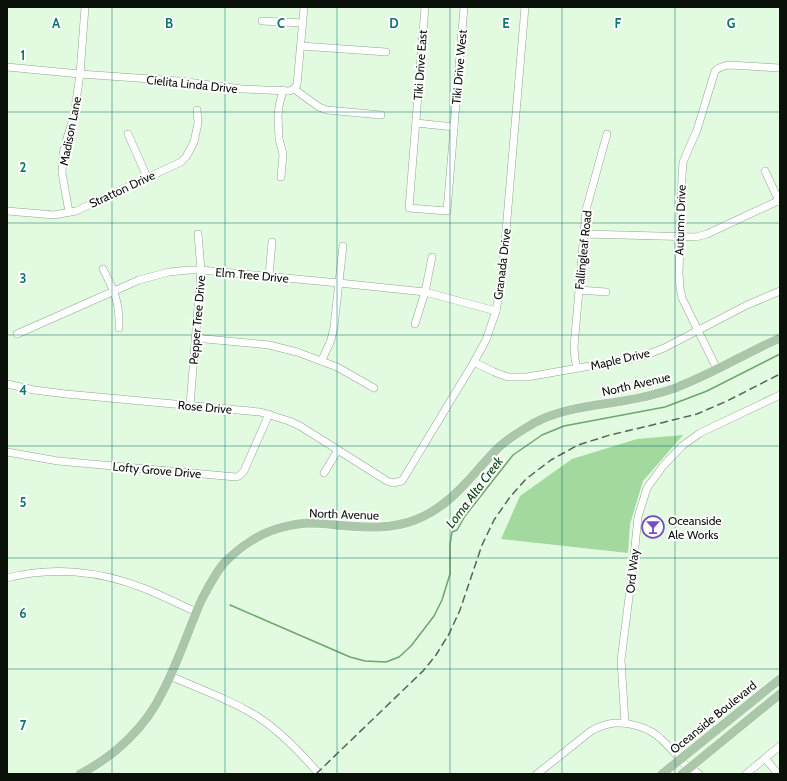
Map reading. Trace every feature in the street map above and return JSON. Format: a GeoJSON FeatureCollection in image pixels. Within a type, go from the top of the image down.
{"type":"FeatureCollection","features":[{"type":"Feature","properties":{"kind":"main road","name":"North Avenue"},"geometry":{"type":"LineString","coordinates":[[80,774],[114,753],[133,736],[151,712],[163,693],[196,612],[210,583],[222,565],[232,555],[253,540],[274,530],[294,524],[312,523],[363,527],[387,527],[413,521],[431,513],[448,502],[458,493],[499,447],[516,434],[536,422],[567,411],[652,395],[679,387],[780,338]]}},
{"type":"Feature","properties":{"kind":"main road","name":"Oceanside Boulevard"},"geometry":{"type":"LineString","coordinates":[[662,774],[780,679]]}},
{"type":"Feature","properties":{"kind":"main road","name":"Oceanside Boulevard"},"geometry":{"type":"LineString","coordinates":[[687,772],[780,694]]}},
{"type":"Feature","properties":{"kind":"street","name":"Madison Lane"},"geometry":{"type":"LineString","coordinates":[[69,212],[62,174],[63,154],[74,116],[80,74],[85,7]]}},
{"type":"Feature","properties":{"kind":"street"},"geometry":{"type":"LineString","coordinates":[[304,7],[297,85],[294,89],[319,107],[327,110],[381,115]]}},
{"type":"Feature","properties":{"kind":"street","name":"Tiki Drive East"},"geometry":{"type":"LineString","coordinates":[[425,7],[409,208],[447,211],[454,127]]}},
{"type":"Feature","properties":{"kind":"street","name":"Tiki Drive West"},"geometry":{"type":"LineString","coordinates":[[454,127],[464,7]]}},
{"type":"Feature","properties":{"kind":"street","name":"Granada Drive"},"geometry":{"type":"LineString","coordinates":[[387,481],[393,483],[402,481],[474,362],[486,340],[496,311],[502,278],[524,7]]}},
{"type":"Feature","properties":{"kind":"street"},"geometry":{"type":"LineString","coordinates":[[262,21],[303,23]]}},
{"type":"Feature","properties":{"kind":"street"},"geometry":{"type":"LineString","coordinates":[[301,46],[386,52]]}},
{"type":"Feature","properties":{"kind":"street","name":"Autumn Drive"},"geometry":{"type":"LineString","coordinates":[[717,369],[682,298],[680,288],[678,274],[683,162],[697,130],[715,72],[718,69],[729,65],[780,68]]}},
{"type":"Feature","properties":{"kind":"street","name":"Cielita Linda Drive"},"geometry":{"type":"LineString","coordinates":[[7,67],[179,81],[242,89],[289,91],[294,89]]}},
{"type":"Feature","properties":{"kind":"street"},"geometry":{"type":"LineString","coordinates":[[280,177],[283,154],[278,117],[279,106],[284,90]]}},
{"type":"Feature","properties":{"kind":"street","name":"Stratton Drive"},"geometry":{"type":"LineString","coordinates":[[7,211],[54,214],[76,211],[181,162],[186,157],[194,142],[198,123],[197,110]]}},
{"type":"Feature","properties":{"kind":"street"},"geometry":{"type":"LineString","coordinates":[[416,123],[454,127]]}},
{"type":"Feature","properties":{"kind":"street"},"geometry":{"type":"LineString","coordinates":[[128,134],[147,177]]}},
{"type":"Feature","properties":{"kind":"street","name":"Fallingleaf Road"},"geometry":{"type":"LineString","coordinates":[[577,368],[574,347],[586,210],[607,134]]}},
{"type":"Feature","properties":{"kind":"street"},"geometry":{"type":"LineString","coordinates":[[584,234],[680,237],[696,237],[707,234],[779,201],[764,171]]}},
{"type":"Feature","properties":{"kind":"street","name":"Pepper Tree Drive"},"geometry":{"type":"LineString","coordinates":[[190,405],[201,270],[198,234]]}},
{"type":"Feature","properties":{"kind":"street"},"geometry":{"type":"LineString","coordinates":[[269,276],[272,242]]}},
{"type":"Feature","properties":{"kind":"street"},"geometry":{"type":"LineString","coordinates":[[322,360],[331,340],[334,327],[343,246]]}},
{"type":"Feature","properties":{"kind":"street"},"geometry":{"type":"LineString","coordinates":[[415,324],[425,292],[432,257]]}},
{"type":"Feature","properties":{"kind":"street"},"geometry":{"type":"LineString","coordinates":[[103,269],[114,291],[118,304],[120,316],[119,328]]}},
{"type":"Feature","properties":{"kind":"street","name":"Elm Tree Drive"},"geometry":{"type":"LineString","coordinates":[[17,334],[139,280],[169,272],[188,270],[269,276],[425,292],[496,311]]}},
{"type":"Feature","properties":{"kind":"street"},"geometry":{"type":"LineString","coordinates":[[579,290],[606,292]]}},
{"type":"Feature","properties":{"kind":"street","name":"Maple Drive"},"geometry":{"type":"LineString","coordinates":[[474,362],[508,377],[527,378],[630,359],[664,348],[747,305],[780,292]]}},
{"type":"Feature","properties":{"kind":"street"},"geometry":{"type":"LineString","coordinates":[[196,338],[269,345],[297,352],[322,360],[337,367],[374,388]]}},
{"type":"Feature","properties":{"kind":"street","name":"Rose Drive"},"geometry":{"type":"LineString","coordinates":[[7,384],[34,390],[66,394],[190,405],[268,414],[300,426],[387,481]]}},
{"type":"Feature","properties":{"kind":"street","name":"Ord Way"},"geometry":{"type":"LineString","coordinates":[[625,723],[621,660],[638,517],[647,488],[663,466],[682,446],[700,433],[780,395]]}},
{"type":"Feature","properties":{"kind":"street","name":"Lofty Grove Drive"},"geometry":{"type":"LineString","coordinates":[[7,452],[58,461],[236,477],[244,471],[268,414]]}},
{"type":"Feature","properties":{"kind":"street"},"geometry":{"type":"LineString","coordinates":[[324,473],[338,450]]}},
{"type":"Feature","properties":{"kind":"street"},"geometry":{"type":"LineString","coordinates":[[7,578],[33,573],[56,571],[79,572],[108,577],[143,588],[196,612]]}},
{"type":"Feature","properties":{"kind":"street"},"geometry":{"type":"LineString","coordinates":[[170,676],[232,703],[258,717],[274,728],[318,774]]}},
{"type":"Feature","properties":{"kind":"street"},"geometry":{"type":"LineString","coordinates":[[537,774],[591,731],[598,727],[614,723],[631,724],[647,729],[660,738],[680,759],[687,772],[695,771],[699,774]]}},
{"type":"Feature","properties":{"kind":"street"},"geometry":{"type":"LineString","coordinates":[[746,774],[780,746]]}},
{"type":"Feature","properties":{"kind":"street"},"geometry":{"type":"LineString","coordinates":[[765,758],[778,774]]}},
{"type":"Feature","properties":{"kind":"green space"},"geometry":{"type":"Polygon","coordinates":[[[683,435],[643,481],[630,524],[628,553],[501,539],[520,496],[572,459],[637,439],[683,435]]]}},
{"type":"Feature","properties":{"kind":"waterway","name":"Loma Alta Creek"},"geometry":{"type":"LineString","coordinates":[[230,605],[350,657],[365,661],[386,662],[399,657],[411,646],[434,616],[442,600],[450,574],[450,544],[452,532],[457,530],[465,516],[513,455],[542,435],[564,426],[665,407],[707,391],[780,354]]}},
{"type":"Feature","properties":{"kind":"railway"},"geometry":{"type":"LineString","coordinates":[[316,774],[423,671],[436,655],[449,634],[460,610],[482,545],[494,520],[510,497],[526,479],[551,460],[578,445],[610,435],[697,414],[727,401],[780,374]]}},
{"type":"Feature","properties":{"kind":"place","name":"Oceanside Ale Works"},"geometry":{"type":"Point","coordinates":[653,527]}}]}
